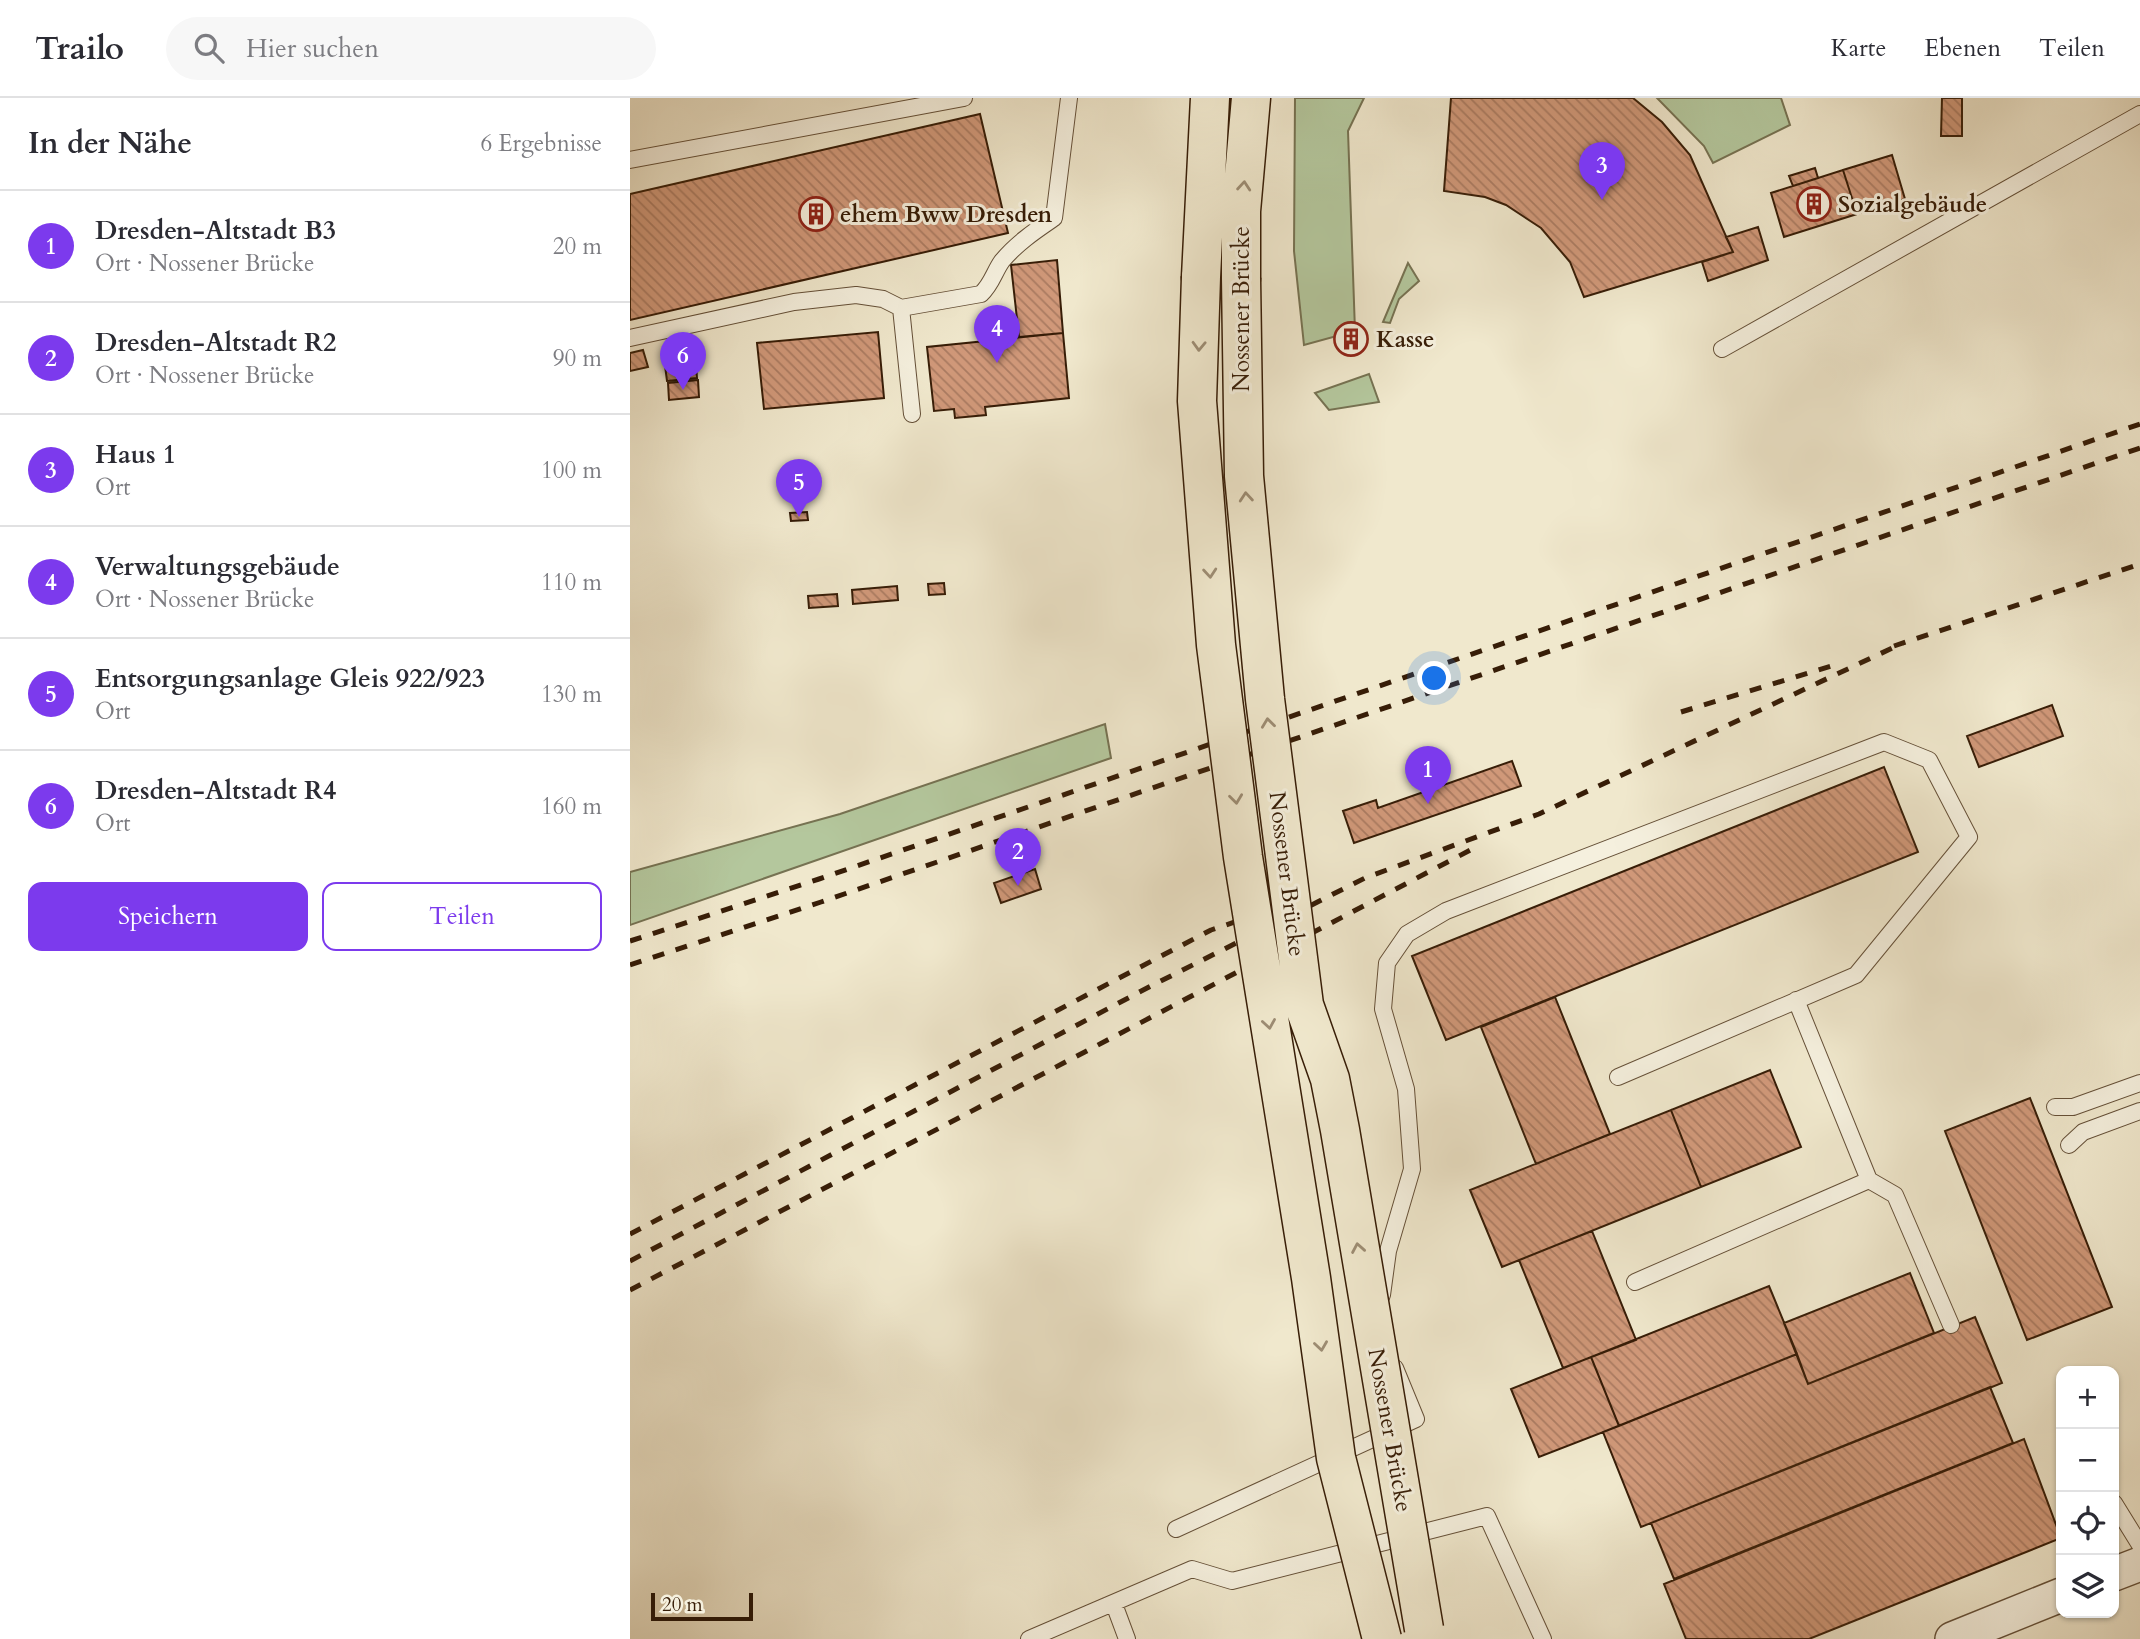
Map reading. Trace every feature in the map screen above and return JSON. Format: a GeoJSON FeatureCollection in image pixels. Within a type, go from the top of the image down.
{"type":"FeatureCollection","features":[{"type":"Feature","properties":{"kind":"main road","name":"Nossener Brücke"},"geometry":{"type":"LineString","coordinates":[[1210,98],[1197,401],[1216,645],[1243,857],[1313,1292],[1336,1458],[1382,1639]]}},
{"type":"Feature","properties":{"kind":"main road","name":"Nossener Brücke"},"geometry":{"type":"LineString","coordinates":[[1251,98],[1241,211],[1244,477],[1265,699],[1304,1005],[1330,1079],[1340,1130],[1427,1639]]}},
{"type":"Feature","properties":{"kind":"main road"},"geometry":{"type":"LineString","coordinates":[[1336,1458],[1356,1639]]}},
{"type":"Feature","properties":{"kind":"street"},"geometry":{"type":"LineString","coordinates":[[2119,1572],[2140,1564]]}},
{"type":"Feature","properties":{"kind":"street"},"geometry":{"type":"LineString","coordinates":[[1952,1639],[2056,1597]]}},
{"type":"Feature","properties":{"kind":"lane"},"geometry":{"type":"LineString","coordinates":[[630,160],[964,98]]}},
{"type":"Feature","properties":{"kind":"lane"},"geometry":{"type":"LineString","coordinates":[[630,338],[794,302],[856,295],[883,299],[901,308],[981,293],[990,285],[1000,264],[1024,238],[1054,218],[1069,98]]}},
{"type":"Feature","properties":{"kind":"lane"},"geometry":{"type":"LineString","coordinates":[[1723,349],[2140,114]]}},
{"type":"Feature","properties":{"kind":"lane"},"geometry":{"type":"LineString","coordinates":[[901,308],[912,414]]}},
{"type":"Feature","properties":{"kind":"lane"},"geometry":{"type":"LineString","coordinates":[[1176,1529],[1416,1419],[1390,1355],[1381,1285],[1412,1169],[1406,1089],[1383,1009],[1387,963],[1408,934],[1446,911],[1885,742],[1929,760],[1969,837],[1856,975],[1619,1077]]}},
{"type":"Feature","properties":{"kind":"lane"},"geometry":{"type":"LineString","coordinates":[[1796,1000],[1869,1181],[1895,1195],[1951,1325]]}},
{"type":"Feature","properties":{"kind":"lane"},"geometry":{"type":"LineString","coordinates":[[2055,1108],[2073,1107],[2140,1083]]}},
{"type":"Feature","properties":{"kind":"lane"},"geometry":{"type":"LineString","coordinates":[[2069,1144],[2083,1132],[2140,1111]]}},
{"type":"Feature","properties":{"kind":"lane"},"geometry":{"type":"LineString","coordinates":[[1636,1282],[1869,1181]]}},
{"type":"Feature","properties":{"kind":"lane"},"geometry":{"type":"LineString","coordinates":[[2119,1511],[2140,1545]]}},
{"type":"Feature","properties":{"kind":"lane"},"geometry":{"type":"LineString","coordinates":[[1029,1639],[1192,1569],[1232,1581],[1487,1516],[1543,1639]]}},
{"type":"Feature","properties":{"kind":"lane"},"geometry":{"type":"LineString","coordinates":[[1114,1604],[1127,1639]]}},
{"type":"Feature","properties":{"kind":"green space"},"geometry":{"type":"Polygon","coordinates":[[[1295,98],[1364,98],[1348,131],[1355,331],[1304,345],[1294,251],[1295,98]]]}},
{"type":"Feature","properties":{"kind":"green space"},"geometry":{"type":"Polygon","coordinates":[[[1657,98],[1781,98],[1790,125],[1713,163],[1704,146],[1657,98]]]}},
{"type":"Feature","properties":{"kind":"green space"},"geometry":{"type":"Polygon","coordinates":[[[1408,263],[1419,281],[1399,299],[1390,323],[1383,322],[1408,263]]]}},
{"type":"Feature","properties":{"kind":"green space"},"geometry":{"type":"Polygon","coordinates":[[[1369,374],[1379,402],[1329,410],[1315,393],[1369,374]]]}},
{"type":"Feature","properties":{"kind":"green space"},"geometry":{"type":"Polygon","coordinates":[[[1105,724],[1111,758],[630,925],[630,872],[840,814],[1105,724]]]}},
{"type":"Feature","properties":{"kind":"building"},"geometry":{"type":"Polygon","coordinates":[[[1451,98],[1633,98],[1662,122],[1690,155],[1733,252],[1584,297],[1570,262],[1541,228],[1506,205],[1485,197],[1444,191],[1451,98]]]}},
{"type":"Feature","properties":{"kind":"building"},"geometry":{"type":"Polygon","coordinates":[[[1942,98],[1962,98],[1962,136],[1941,136],[1942,98]]]}},
{"type":"Feature","properties":{"kind":"building","name":"ehem Bww Dresden"},"geometry":{"type":"Polygon","coordinates":[[[980,114],[1008,233],[630,320],[630,194],[980,114]]]}},
{"type":"Feature","properties":{"kind":"building"},"geometry":{"type":"Polygon","coordinates":[[[1892,155],[1905,199],[1857,214],[1843,170],[1892,155]]]}},
{"type":"Feature","properties":{"kind":"building"},"geometry":{"type":"Polygon","coordinates":[[[1815,168],[1818,178],[1793,186],[1789,176],[1815,168]]]}},
{"type":"Feature","properties":{"kind":"building","name":"Sozialgebäude"},"geometry":{"type":"Polygon","coordinates":[[[1843,170],[1857,214],[1784,237],[1771,193],[1843,170]]]}},
{"type":"Feature","properties":{"kind":"building"},"geometry":{"type":"Polygon","coordinates":[[[1758,227],[1768,260],[1708,281],[1702,262],[1733,252],[1726,237],[1758,227]]]}},
{"type":"Feature","properties":{"kind":"building"},"geometry":{"type":"Polygon","coordinates":[[[1057,260],[1063,333],[1019,337],[1011,265],[1057,260]]]}},
{"type":"Feature","properties":{"kind":"building"},"geometry":{"type":"Polygon","coordinates":[[[878,332],[884,398],[764,409],[757,343],[878,332]]]}},
{"type":"Feature","properties":{"kind":"building"},"geometry":{"type":"Polygon","coordinates":[[[1063,333],[1069,398],[985,407],[986,415],[955,418],[954,409],[934,411],[927,347],[1063,333]]]}},
{"type":"Feature","properties":{"kind":"building"},"geometry":{"type":"Polygon","coordinates":[[[700,347],[702,363],[696,364],[697,378],[667,381],[663,350],[700,347]]]}},
{"type":"Feature","properties":{"kind":"building"},"geometry":{"type":"Polygon","coordinates":[[[643,350],[648,367],[630,371],[630,353],[643,350]]]}},
{"type":"Feature","properties":{"kind":"building"},"geometry":{"type":"Polygon","coordinates":[[[698,380],[699,397],[669,400],[668,383],[698,380]]]}},
{"type":"Feature","properties":{"kind":"building"},"geometry":{"type":"Polygon","coordinates":[[[807,512],[808,520],[791,521],[790,513],[807,512]]]}},
{"type":"Feature","properties":{"kind":"building"},"geometry":{"type":"Polygon","coordinates":[[[944,583],[945,594],[929,595],[928,584],[944,583]]]}},
{"type":"Feature","properties":{"kind":"building"},"geometry":{"type":"Polygon","coordinates":[[[897,586],[898,600],[853,604],[852,590],[897,586]]]}},
{"type":"Feature","properties":{"kind":"building"},"geometry":{"type":"Polygon","coordinates":[[[837,594],[838,606],[809,608],[808,596],[837,594]]]}},
{"type":"Feature","properties":{"kind":"building"},"geometry":{"type":"Polygon","coordinates":[[[2052,705],[2063,736],[1979,767],[1967,736],[2052,705]]]}},
{"type":"Feature","properties":{"kind":"building"},"geometry":{"type":"Polygon","coordinates":[[[1512,761],[1521,786],[1354,843],[1343,811],[1376,800],[1378,808],[1512,761]]]}},
{"type":"Feature","properties":{"kind":"building"},"geometry":{"type":"Polygon","coordinates":[[[1884,767],[1918,852],[1446,1040],[1412,956],[1884,767]]]}},
{"type":"Feature","properties":{"kind":"building"},"geometry":{"type":"Polygon","coordinates":[[[1035,869],[1041,889],[1001,903],[994,883],[1035,869]]]}},
{"type":"Feature","properties":{"kind":"building"},"geometry":{"type":"Polygon","coordinates":[[[1555,997],[1610,1134],[1536,1164],[1481,1027],[1555,997]]]}},
{"type":"Feature","properties":{"kind":"building"},"geometry":{"type":"Polygon","coordinates":[[[1770,1070],[1801,1147],[1701,1187],[1671,1110],[1770,1070]]]}},
{"type":"Feature","properties":{"kind":"building"},"geometry":{"type":"Polygon","coordinates":[[[2030,1098],[2112,1307],[2027,1340],[1945,1131],[2030,1098]]]}},
{"type":"Feature","properties":{"kind":"building"},"geometry":{"type":"Polygon","coordinates":[[[1671,1110],[1701,1187],[1502,1267],[1470,1190],[1671,1110]]]}},
{"type":"Feature","properties":{"kind":"building"},"geometry":{"type":"Polygon","coordinates":[[[1592,1231],[1636,1340],[1563,1368],[1519,1260],[1592,1231]]]}},
{"type":"Feature","properties":{"kind":"building"},"geometry":{"type":"Polygon","coordinates":[[[1910,1273],[1934,1333],[1808,1384],[1784,1323],[1910,1273]]]}},
{"type":"Feature","properties":{"kind":"building"},"geometry":{"type":"Polygon","coordinates":[[[1769,1286],[1797,1354],[1619,1426],[1591,1357],[1769,1286]]]}},
{"type":"Feature","properties":{"kind":"building"},"geometry":{"type":"Polygon","coordinates":[[[1975,1317],[2002,1383],[1641,1527],[1603,1432],[1797,1354],[1808,1384],[1975,1317]]]}},
{"type":"Feature","properties":{"kind":"building"},"geometry":{"type":"Polygon","coordinates":[[[1591,1357],[1619,1426],[1539,1457],[1511,1389],[1591,1357]]]}},
{"type":"Feature","properties":{"kind":"building"},"geometry":{"type":"Polygon","coordinates":[[[1990,1387],[2013,1443],[1674,1579],[1651,1523],[1990,1387]]]}},
{"type":"Feature","properties":{"kind":"building"},"geometry":{"type":"Polygon","coordinates":[[[2024,1439],[2056,1525],[2056,1540],[1809,1639],[1686,1639],[1664,1584],[2024,1439]]]}},
{"type":"Feature","properties":{"kind":"railway"},"geometry":{"type":"LineString","coordinates":[[630,941],[819,879],[2140,424]]}},
{"type":"Feature","properties":{"kind":"railway"},"geometry":{"type":"LineString","coordinates":[[630,965],[821,902],[2140,448]]}},
{"type":"Feature","properties":{"kind":"railway"},"geometry":{"type":"LineString","coordinates":[[1894,646],[2140,564]]}},
{"type":"Feature","properties":{"kind":"railway"},"geometry":{"type":"LineString","coordinates":[[630,1261],[1149,987],[1365,878],[1539,814],[1903,643]]}},
{"type":"Feature","properties":{"kind":"railway"},"geometry":{"type":"LineString","coordinates":[[1681,712],[1841,663]]}},
{"type":"Feature","properties":{"kind":"railway"},"geometry":{"type":"LineString","coordinates":[[630,1290],[1480,845]]}},
{"type":"Feature","properties":{"kind":"railway"},"geometry":{"type":"LineString","coordinates":[[630,1234],[1211,930],[1312,896]]}},
{"type":"Feature","properties":{"kind":"place","name":"Haus 1"},"geometry":{"type":"Point","coordinates":[1602,200]}},
{"type":"Feature","properties":{"kind":"place","name":"Sozialgebäude"},"geometry":{"type":"Point","coordinates":[1814,204]}},
{"type":"Feature","properties":{"kind":"place","name":"ehem Bww Dresden"},"geometry":{"type":"Point","coordinates":[816,214]}},
{"type":"Feature","properties":{"kind":"place","name":"Kasse"},"geometry":{"type":"Point","coordinates":[1351,339]}},
{"type":"Feature","properties":{"kind":"place","name":"Verwaltungsgebäude"},"geometry":{"type":"Point","coordinates":[997,363]}},
{"type":"Feature","properties":{"kind":"place","name":"Dresden-Altstadt R4"},"geometry":{"type":"Point","coordinates":[683,390]}},
{"type":"Feature","properties":{"kind":"place","name":"Entsorgungsanlage Gleis 922/923"},"geometry":{"type":"Point","coordinates":[799,517]}},
{"type":"Feature","properties":{"kind":"place","name":"Dresden-Altstadt B3"},"geometry":{"type":"Point","coordinates":[1428,804]}},
{"type":"Feature","properties":{"kind":"place","name":"Dresden-Altstadt R2"},"geometry":{"type":"Point","coordinates":[1018,886]}}]}
